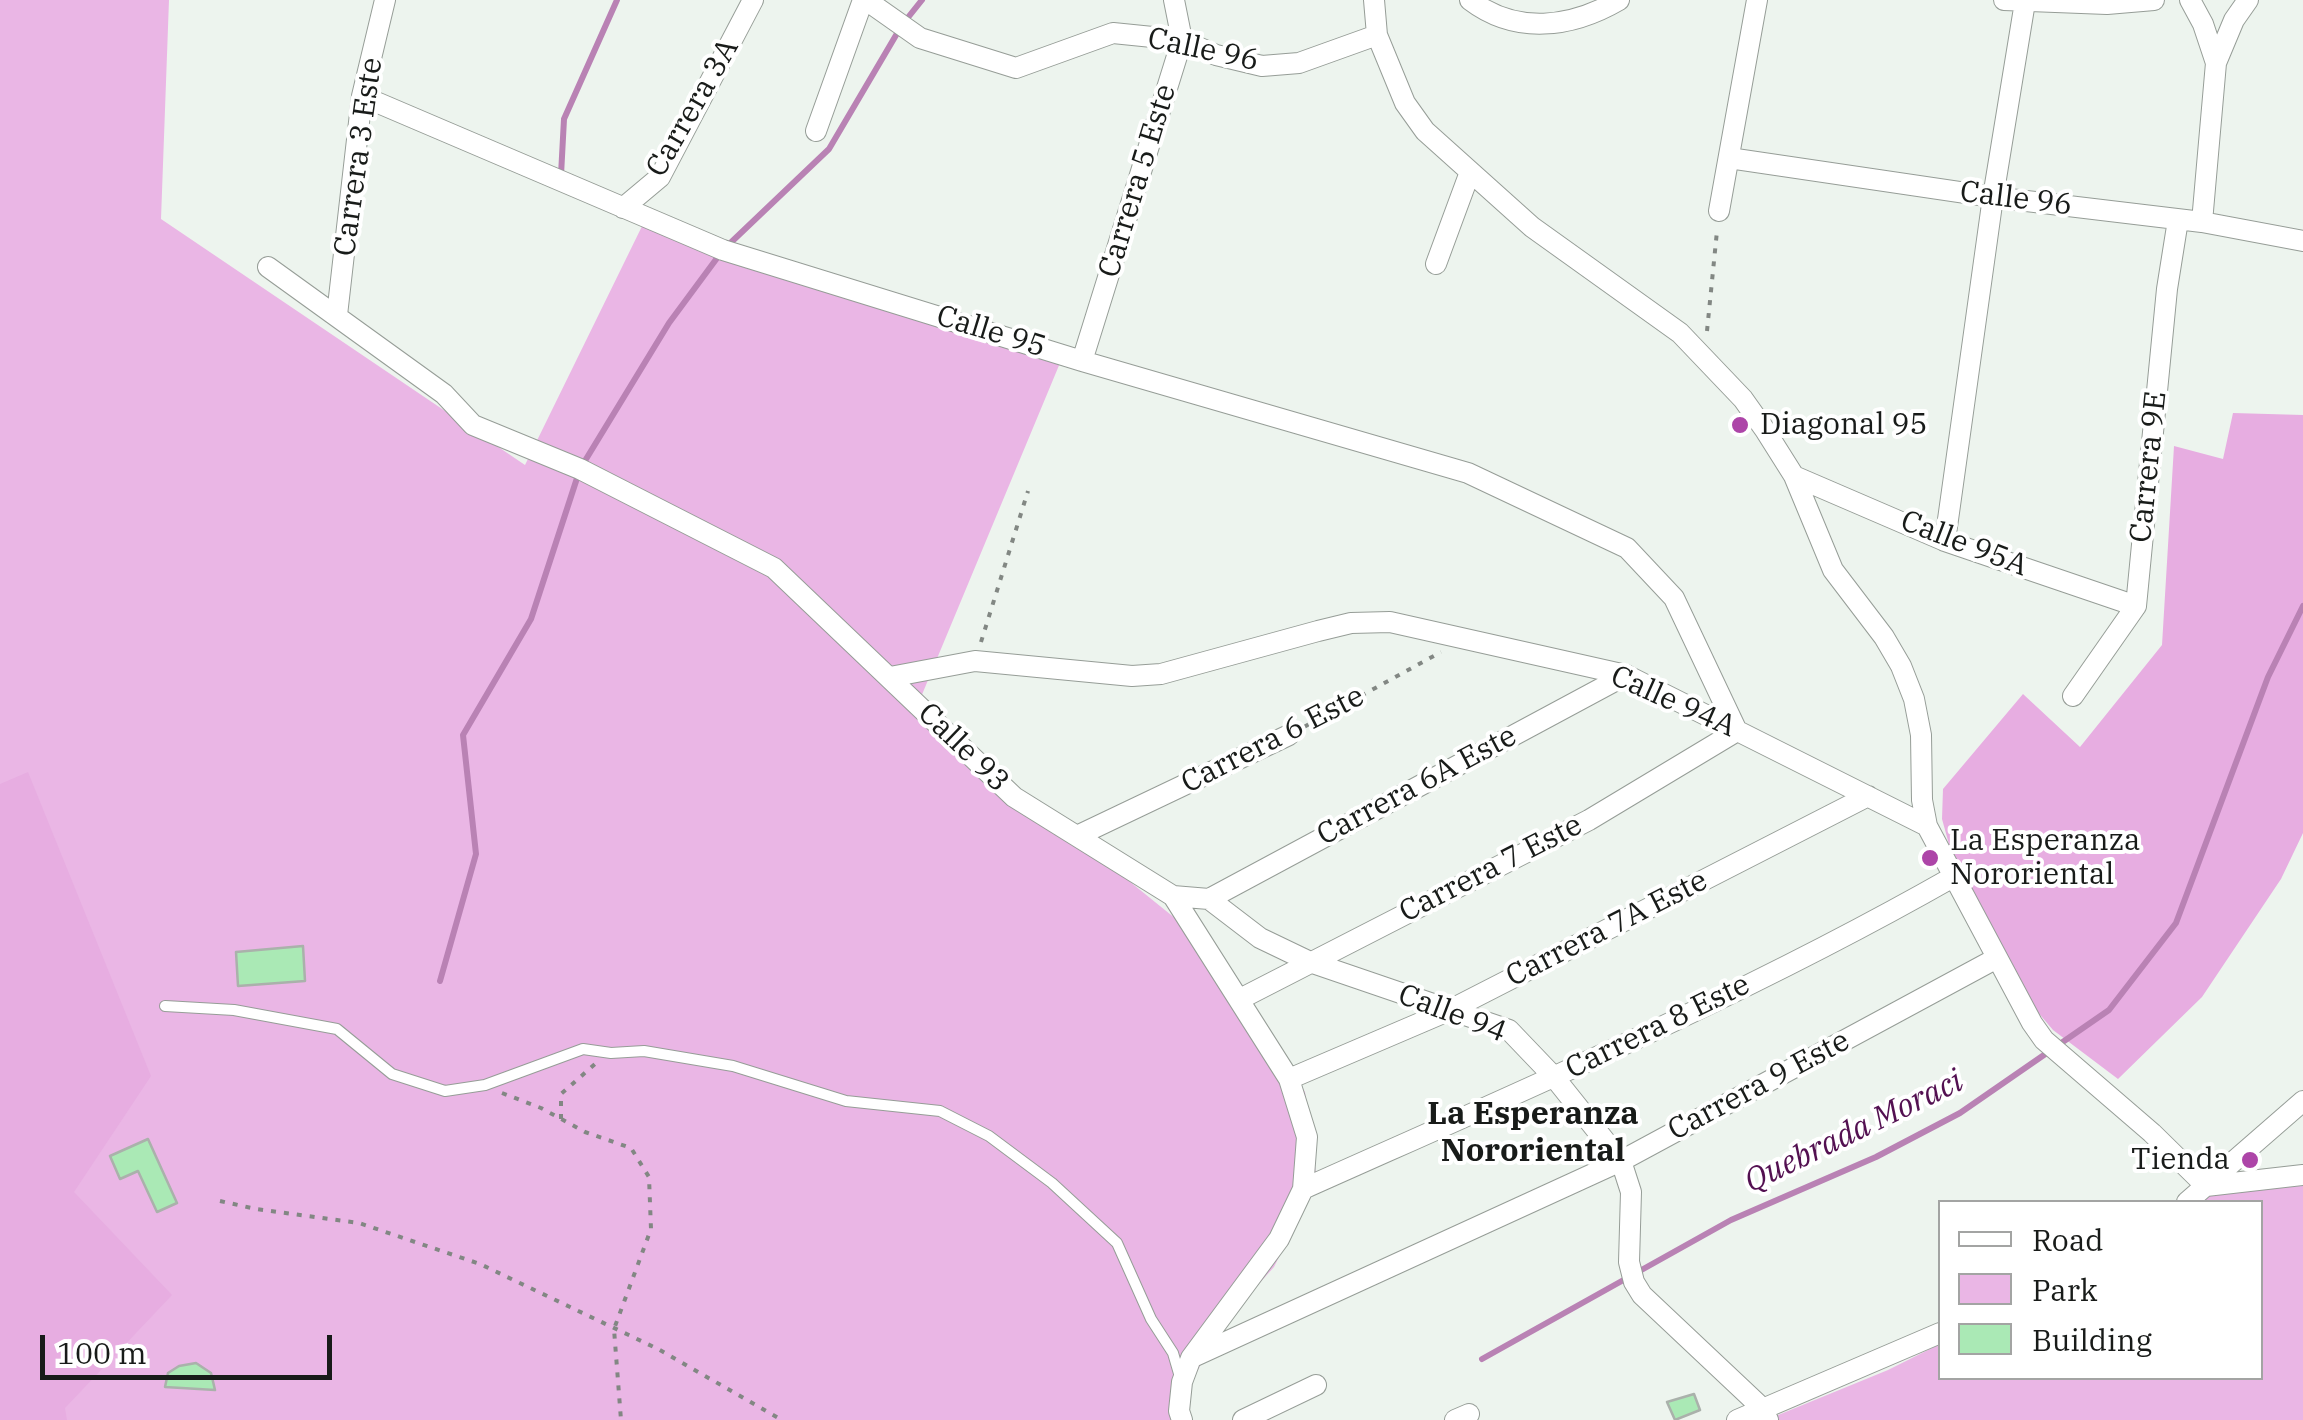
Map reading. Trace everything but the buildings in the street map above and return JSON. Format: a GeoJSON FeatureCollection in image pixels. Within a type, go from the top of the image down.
{"type":"FeatureCollection","features":[{"type":"Feature","properties":{"kind":"street","name":"Carrera 3 Este"},"geometry":{"type":"LineString","coordinates":[[338,315],[362,96],[385,0]]}},
{"type":"Feature","properties":{"kind":"street","name":"Carrera 3A"},"geometry":{"type":"LineString","coordinates":[[623,208],[660,176],[753,0]]}},
{"type":"Feature","properties":{"kind":"street","name":"Calle 96"},"geometry":{"type":"LineString","coordinates":[[865,0],[920,38],[1016,68],[1113,33],[1182,40],[1216,55],[1262,66],[1299,63],[1377,35]]}},
{"type":"Feature","properties":{"kind":"street"},"geometry":{"type":"LineString","coordinates":[[816,131],[865,0]]}},
{"type":"Feature","properties":{"kind":"street","name":"Carrera 5 Este"},"geometry":{"type":"LineString","coordinates":[[1082,361],[1182,40],[1174,0]]}},
{"type":"Feature","properties":{"kind":"street"},"geometry":{"type":"LineString","coordinates":[[1374,0],[1377,35],[1414,118],[1532,227],[1654,312],[1704,358],[1743,400],[1794,476],[1833,570],[1884,637],[1914,699],[1921,735],[1922,800],[1927,826],[2044,1040],[2206,1186],[2303,1176]]}},
{"type":"Feature","properties":{"kind":"street"},"geometry":{"type":"LineString","coordinates":[[1470,0],[1503,20],[1536,24],[1567,23],[1593,15],[1619,0]]}},
{"type":"Feature","properties":{"kind":"street"},"geometry":{"type":"LineString","coordinates":[[1719,211],[1757,0]]}},
{"type":"Feature","properties":{"kind":"street"},"geometry":{"type":"LineString","coordinates":[[1945,541],[1993,198],[2014,1],[2107,4],[2154,0]]}},
{"type":"Feature","properties":{"kind":"street"},"geometry":{"type":"LineString","coordinates":[[2190,0],[2216,63]]}},
{"type":"Feature","properties":{"kind":"street"},"geometry":{"type":"LineString","coordinates":[[2202,222],[2216,63],[2234,20],[2248,0]]}},
{"type":"Feature","properties":{"kind":"street","name":"Calle 95"},"geometry":{"type":"LineString","coordinates":[[362,96],[723,250],[1082,361],[1468,473],[1627,548],[1674,598],[1737,731]]}},
{"type":"Feature","properties":{"kind":"street","name":"Calle 96"},"geometry":{"type":"LineString","coordinates":[[1729,158],[1993,198],[2202,222],[2303,242]]}},
{"type":"Feature","properties":{"kind":"street"},"geometry":{"type":"LineString","coordinates":[[1436,264],[1470,172]]}},
{"type":"Feature","properties":{"kind":"street","name":"Carrera 9E"},"geometry":{"type":"LineString","coordinates":[[2073,696],[2136,606],[2167,289],[2178,220]]}},
{"type":"Feature","properties":{"kind":"street","name":"Calle 93"},"geometry":{"type":"LineString","coordinates":[[268,267],[444,394],[473,426],[580,469],[774,568],[1014,797],[1173,896],[1289,1079],[1306,1137],[1303,1190],[1279,1239],[1191,1358],[1182,1382],[1182,1420]]}},
{"type":"Feature","properties":{"kind":"street","name":"Calle 95A"},"geometry":{"type":"LineString","coordinates":[[1794,476],[1945,541],[2136,606]]}},
{"type":"Feature","properties":{"kind":"street","name":"Calle 94A"},"geometry":{"type":"LineString","coordinates":[[890,677],[975,661],[1132,676],[1161,674],[1351,623],[1390,622],[1626,676],[1927,826]]}},
{"type":"Feature","properties":{"kind":"street","name":"Carrera 6A Este"},"geometry":{"type":"LineString","coordinates":[[1208,899],[1626,676]]}},
{"type":"Feature","properties":{"kind":"street","name":"Carrera 7 Este"},"geometry":{"type":"LineString","coordinates":[[1240,999],[1589,820],[1737,731]]}},
{"type":"Feature","properties":{"kind":"street","name":"Carrera 6 Este"},"geometry":{"type":"LineString","coordinates":[[1077,836],[1289,735]]}},
{"type":"Feature","properties":{"kind":"street","name":"Carrera 7A Este"},"geometry":{"type":"LineString","coordinates":[[1289,1079],[1448,1010],[1868,796]]}},
{"type":"Feature","properties":{"kind":"street","name":"Carrera 8 Este"},"geometry":{"type":"LineString","coordinates":[[1303,1190],[1554,1077],[1864,928],[1953,877]]}},
{"type":"Feature","properties":{"kind":"street"},"geometry":{"type":"LineString","coordinates":[[1173,896],[1208,899]]}},
{"type":"Feature","properties":{"kind":"street","name":"Calle 94"},"geometry":{"type":"LineString","coordinates":[[1208,899],[1260,938],[1310,962],[1509,1030],[1554,1077],[1621,1161],[1631,1192],[1631,1272],[1652,1306],[1765,1414]]}},
{"type":"Feature","properties":{"kind":"street","name":"Carrera 9 Este"},"geometry":{"type":"LineString","coordinates":[[1191,1358],[1621,1161],[1997,958]]}},
{"type":"Feature","properties":{"kind":"street"},"geometry":{"type":"LineString","coordinates":[[2189,1200],[2303,1102]]}},
{"type":"Feature","properties":{"kind":"street"},"geometry":{"type":"LineString","coordinates":[[1736,1420],[1765,1414],[1938,1334]]}},
{"type":"Feature","properties":{"kind":"street"},"geometry":{"type":"LineString","coordinates":[[1242,1420],[1316,1385]]}},
{"type":"Feature","properties":{"kind":"lane"},"geometry":{"type":"LineString","coordinates":[[165,1006],[234,1010],[337,1028],[392,1074],[445,1091],[484,1085],[583,1049],[611,1053],[644,1051],[732,1066],[846,1101],[940,1111],[989,1136],[1052,1184],[1118,1243],[1152,1319],[1173,1354],[1182,1382]]}},
{"type":"Feature","properties":{"kind":"path"},"geometry":{"type":"LineString","coordinates":[[1704,358],[1719,211]]}},
{"type":"Feature","properties":{"kind":"path"},"geometry":{"type":"LineString","coordinates":[[975,661],[1028,491]]}},
{"type":"Feature","properties":{"kind":"path","name":"Carrera 6 Este"},"geometry":{"type":"LineString","coordinates":[[1289,735],[1467,638]]}},
{"type":"Feature","properties":{"kind":"path"},"geometry":{"type":"LineString","coordinates":[[561,1119],[561,1094],[580,1074],[611,1053]]}},
{"type":"Feature","properties":{"kind":"path"},"geometry":{"type":"LineString","coordinates":[[484,1085],[585,1132],[631,1148],[650,1177],[651,1230],[614,1329],[621,1420]]}},
{"type":"Feature","properties":{"kind":"path"},"geometry":{"type":"LineString","coordinates":[[220,1200],[256,1209],[359,1223],[480,1264],[658,1349],[782,1420]]}},
{"type":"Feature","properties":{"kind":"green space"},"geometry":{"type":"Polygon","coordinates":[[[0,0],[169,0],[161,219],[525,465],[647,216],[1060,363],[916,709],[1181,923],[1259,1018],[1305,1092],[1317,1181],[1274,1267],[1220,1327],[1183,1399],[1186,1420],[0,1420],[0,0]]]}},
{"type":"Feature","properties":{"kind":"green space"},"geometry":{"type":"Polygon","coordinates":[[[2303,1186],[2303,1420],[1766,1420],[1938,1345],[1938,1380],[2263,1380],[2263,1200],[2203,1200],[2219,1188],[2303,1186]]]}},
{"type":"Feature","properties":{"kind":"shaded area"},"geometry":{"type":"Polygon","coordinates":[[[2233,413],[2303,415],[2303,833],[2281,879],[2202,997],[2118,1079],[2053,1030],[2030,1003],[1950,848],[1942,819],[1943,789],[2023,694],[2080,747],[2162,645],[2174,446],[2223,459],[2233,413]]]}},
{"type":"Feature","properties":{"kind":"shaded area"},"geometry":{"type":"Polygon","coordinates":[[[28,772],[151,1076],[74,1192],[172,1295],[65,1408],[67,1420],[0,1420],[0,784],[28,772]]]}},
{"type":"Feature","properties":{"kind":"waterway"},"geometry":{"type":"LineString","coordinates":[[561,175],[564,119],[617,0]]}},
{"type":"Feature","properties":{"kind":"waterway"},"geometry":{"type":"LineString","coordinates":[[440,981],[476,854],[463,735],[531,619],[580,469],[669,323],[723,250],[829,149],[902,25],[922,0]]}},
{"type":"Feature","properties":{"kind":"waterway","name":"Quebrada Moraci"},"geometry":{"type":"LineString","coordinates":[[1482,1359],[1731,1220],[1876,1157],[1960,1113],[2109,1010],[2176,923],[2268,677],[2303,606]]}},
{"type":"Feature","properties":{"kind":"place","name":"Diagonal 95"},"geometry":{"type":"Point","coordinates":[1740,425]}},
{"type":"Feature","properties":{"kind":"place","name":"La Esperanza Nororiental"},"geometry":{"type":"Point","coordinates":[1930,858]}},
{"type":"Feature","properties":{"kind":"place","name":"Tienda"},"geometry":{"type":"Point","coordinates":[2250,1160]}},
{"type":"Feature","properties":{"kind":"district","name":"La Esperanza Nororiental"},"geometry":{"type":"Point","coordinates":[1533,1134]}}]}
